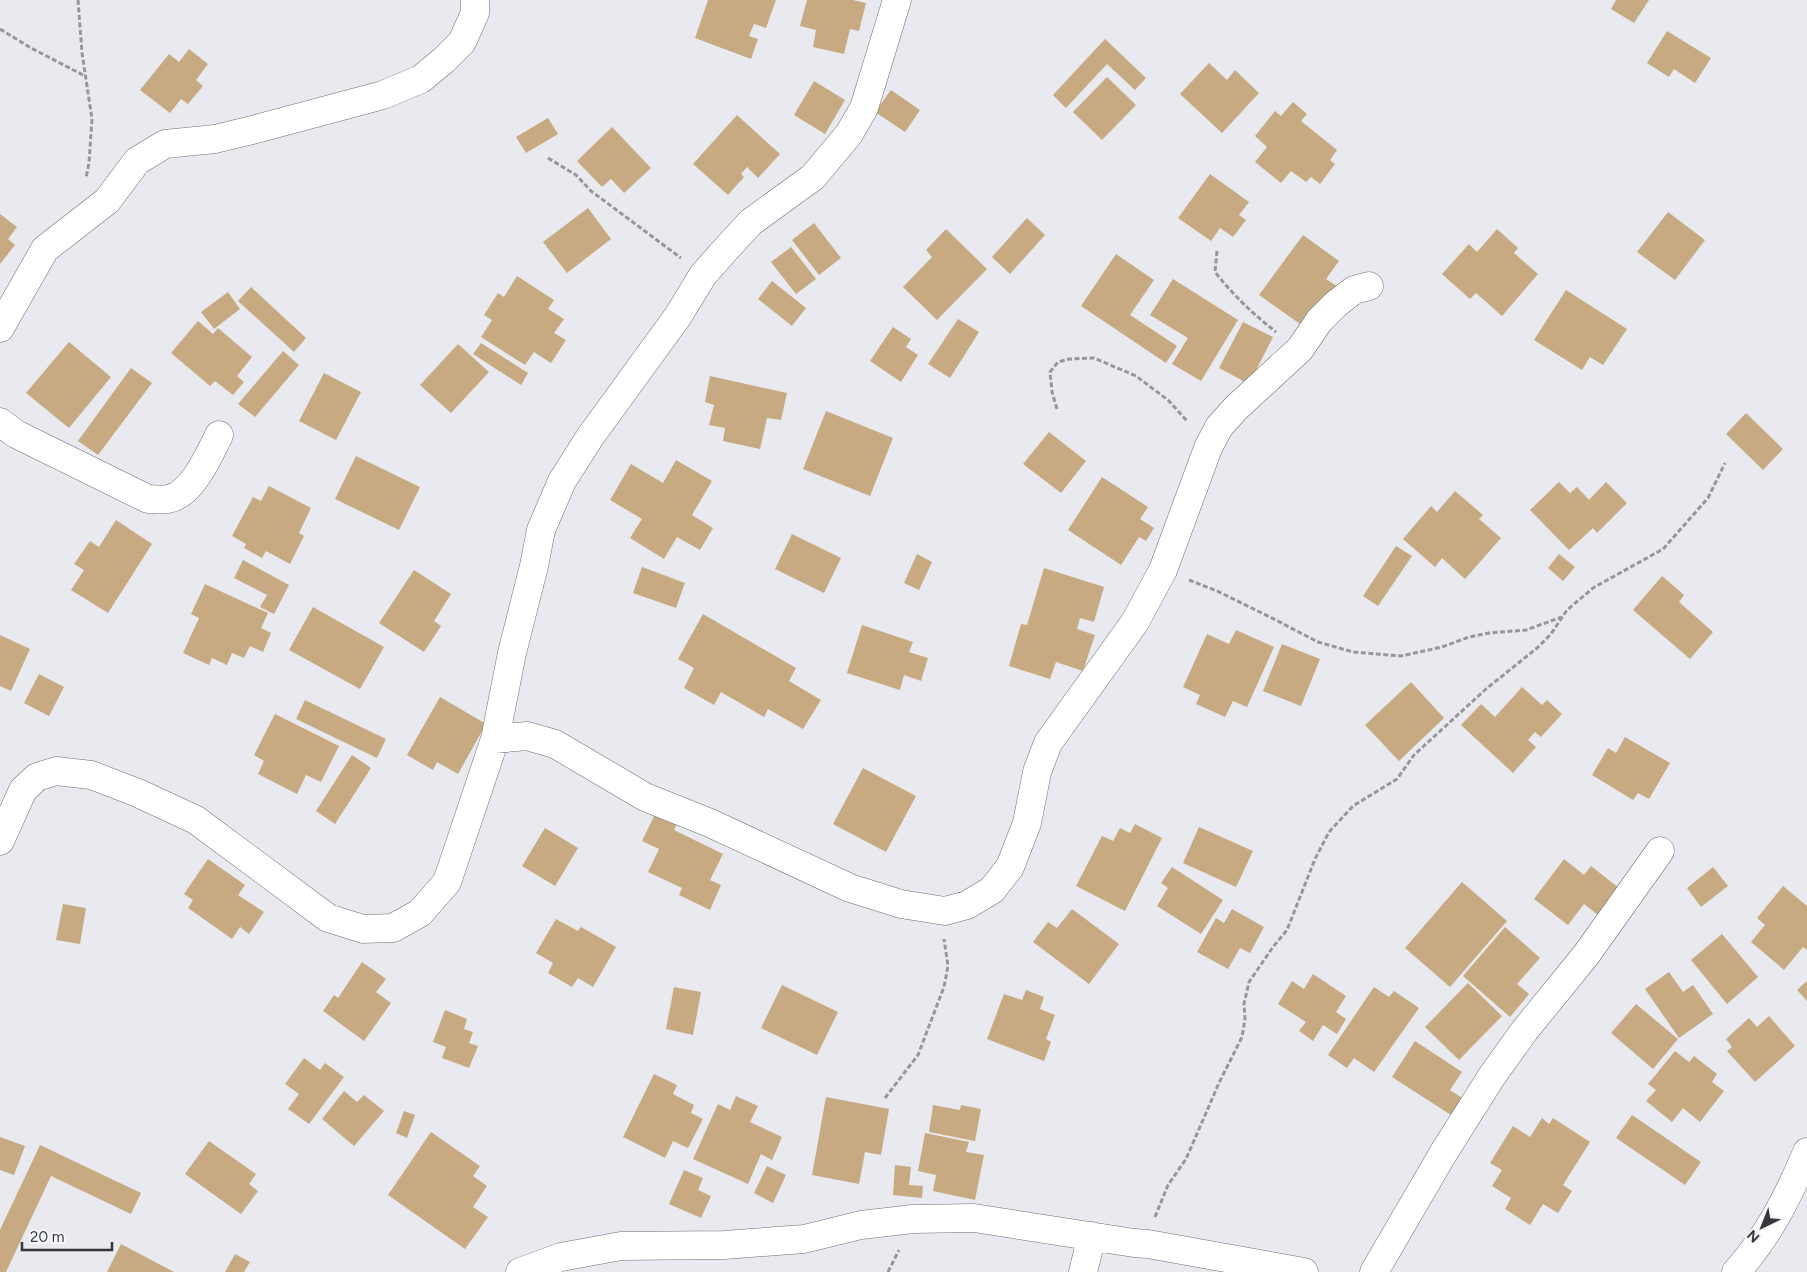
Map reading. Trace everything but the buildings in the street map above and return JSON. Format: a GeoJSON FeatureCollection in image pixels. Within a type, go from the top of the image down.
{"type":"FeatureCollection","features":[{"type":"Feature","properties":{"kind":"street"},"geometry":{"type":"LineString","coordinates":[[0,328],[44,249],[107,202],[137,160],[165,144],[215,139],[265,127],[383,95],[421,78],[444,60],[462,42],[475,13],[475,0]]}},
{"type":"Feature","properties":{"kind":"street"},"geometry":{"type":"LineString","coordinates":[[0,842],[23,790],[36,777],[56,771],[91,775],[138,793],[196,820],[328,918],[363,929],[392,928],[420,913],[447,882],[496,739],[512,653],[541,530],[562,481],[590,437],[678,316],[703,275],[751,222],[813,177],[850,134],[864,108],[897,0]]}},
{"type":"Feature","properties":{"kind":"street"},"geometry":{"type":"LineString","coordinates":[[496,739],[527,736],[555,744],[645,797],[710,823],[850,888],[901,904],[945,911],[967,905],[992,890],[1010,867],[1027,823],[1037,772],[1048,743],[1135,622],[1163,570],[1208,448],[1219,427],[1236,408],[1300,349],[1319,321],[1336,304],[1354,290],[1369,286]]}},
{"type":"Feature","properties":{"kind":"street"},"geometry":{"type":"LineString","coordinates":[[0,422],[16,434],[148,499],[169,499],[184,492],[202,469],[219,435]]}},
{"type":"Feature","properties":{"kind":"street"},"geometry":{"type":"LineString","coordinates":[[1374,1272],[1444,1152],[1492,1076],[1525,1030],[1586,955],[1660,852]]}},
{"type":"Feature","properties":{"kind":"street"},"geometry":{"type":"LineString","coordinates":[[1736,1272],[1748,1259],[1770,1226],[1792,1187],[1807,1152]]}},
{"type":"Feature","properties":{"kind":"street"},"geometry":{"type":"LineString","coordinates":[[520,1272],[561,1257],[621,1246],[724,1245],[804,1240],[861,1225],[913,1219],[974,1218],[1148,1244],[1304,1272]]}},
{"type":"Feature","properties":{"kind":"street"},"geometry":{"type":"LineString","coordinates":[[1083,1272],[1092,1236]]}},
{"type":"Feature","properties":{"kind":"path"},"geometry":{"type":"LineString","coordinates":[[78,0],[85,76],[92,119],[86,180]]}},
{"type":"Feature","properties":{"kind":"path"},"geometry":{"type":"LineString","coordinates":[[0,29],[31,48],[85,76]]}},
{"type":"Feature","properties":{"kind":"path"},"geometry":{"type":"LineString","coordinates":[[548,158],[576,175],[591,191],[703,275]]}},
{"type":"Feature","properties":{"kind":"path"},"geometry":{"type":"LineString","coordinates":[[1217,252],[1215,272],[1230,291],[1262,321],[1300,349]]}},
{"type":"Feature","properties":{"kind":"path"},"geometry":{"type":"LineString","coordinates":[[1057,409],[1052,392],[1050,372],[1058,362],[1069,359],[1094,358],[1136,376],[1168,400],[1208,448]]}},
{"type":"Feature","properties":{"kind":"path"},"geometry":{"type":"LineString","coordinates":[[1148,1244],[1156,1212],[1168,1185],[1186,1159],[1219,1083],[1242,1037],[1245,1019],[1244,1004],[1249,982],[1287,930],[1315,859],[1329,832],[1353,806],[1396,779],[1414,755],[1467,705],[1537,648],[1551,634],[1567,610],[1594,588],[1664,549],[1708,498],[1725,463]]}},
{"type":"Feature","properties":{"kind":"path"},"geometry":{"type":"LineString","coordinates":[[1163,570],[1217,591],[1318,642],[1353,652],[1401,656],[1469,637],[1489,633],[1526,630],[1563,616]]}},
{"type":"Feature","properties":{"kind":"path"},"geometry":{"type":"LineString","coordinates":[[885,1098],[918,1055],[944,987],[948,966],[944,932],[945,911]]}}]}
